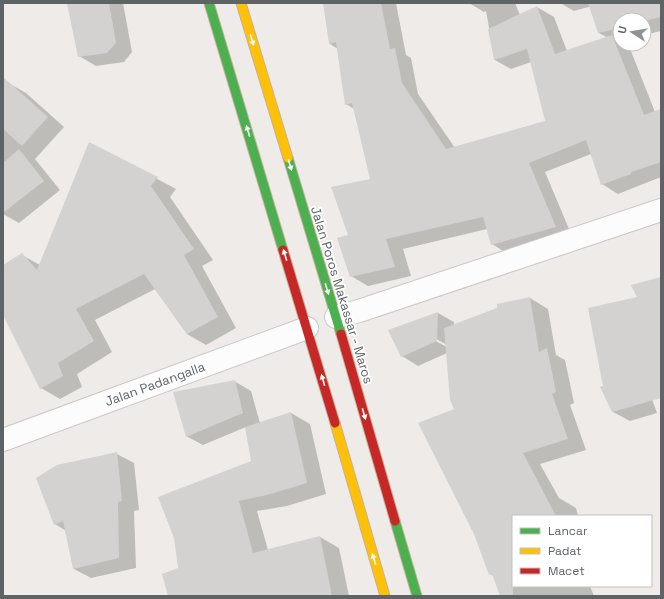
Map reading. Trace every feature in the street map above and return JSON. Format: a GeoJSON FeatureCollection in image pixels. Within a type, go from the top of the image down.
{"type":"FeatureCollection","features":[{"type":"Feature","properties":{"kind":"highway"},"geometry":{"type":"LineString","coordinates":[[209,3],[308,328],[385,596]]}},
{"type":"Feature","properties":{"kind":"highway","name":"Jalan Poros Makassar - Maros"},"geometry":{"type":"LineString","coordinates":[[240,3],[336,316],[418,596]]}},
{"type":"Feature","properties":{"kind":"street"},"geometry":{"type":"LineString","coordinates":[[336,316],[359,311],[661,210]]}},
{"type":"Feature","properties":{"kind":"street","name":"Jalan Padangalla"},"geometry":{"type":"LineString","coordinates":[[3,440],[308,328]]}},
{"type":"Feature","properties":{"kind":"building"},"geometry":{"type":"Polygon","coordinates":[[[67,3],[109,3],[116,43],[107,53],[78,57],[67,3]]]}},
{"type":"Feature","properties":{"kind":"building"},"geometry":{"type":"Polygon","coordinates":[[[323,3],[381,3],[390,49],[395,48],[402,83],[446,149],[545,121],[527,49],[494,60],[488,29],[537,6],[555,54],[612,35],[612,52],[619,52],[644,115],[661,109],[661,162],[631,172],[631,174],[601,185],[586,140],[529,163],[556,227],[491,245],[483,217],[386,239],[395,267],[350,277],[337,238],[348,235],[331,187],[370,179],[352,103],[345,105],[336,42],[329,44],[323,3]]]}},
{"type":"Feature","properties":{"kind":"building"},"geometry":{"type":"Polygon","coordinates":[[[588,3],[661,3],[661,17],[652,19],[652,12],[612,12],[612,30],[598,33],[588,3]]]}},
{"type":"Feature","properties":{"kind":"building"},"geometry":{"type":"Polygon","coordinates":[[[3,77],[48,117],[22,146],[3,129],[3,77]]]}},
{"type":"Feature","properties":{"kind":"building"},"geometry":{"type":"Polygon","coordinates":[[[89,142],[158,177],[151,186],[194,249],[184,255],[218,317],[187,334],[144,274],[76,309],[94,341],[58,363],[63,376],[40,389],[3,315],[3,265],[22,253],[37,270],[89,142]]]}},
{"type":"Feature","properties":{"kind":"building"},"geometry":{"type":"Polygon","coordinates":[[[19,149],[44,181],[3,213],[3,163],[19,149]]]}},
{"type":"Feature","properties":{"kind":"building"},"geometry":{"type":"Polygon","coordinates":[[[661,277],[661,398],[612,412],[600,387],[603,386],[588,308],[637,297],[631,285],[661,277]]]}},
{"type":"Feature","properties":{"kind":"building"},"geometry":{"type":"Polygon","coordinates":[[[530,297],[539,352],[547,348],[556,392],[552,394],[568,439],[523,453],[555,515],[512,515],[513,596],[500,596],[492,574],[489,575],[474,534],[418,423],[454,409],[450,400],[444,328],[497,308],[497,304],[530,297]]]}},
{"type":"Feature","properties":{"kind":"building"},"geometry":{"type":"Polygon","coordinates":[[[438,312],[437,341],[401,357],[388,330],[438,312]]]}},
{"type":"Feature","properties":{"kind":"building"},"geometry":{"type":"Polygon","coordinates":[[[235,380],[243,413],[186,437],[173,392],[235,380]]]}},
{"type":"Feature","properties":{"kind":"building"},"geometry":{"type":"Polygon","coordinates":[[[291,412],[307,483],[267,495],[239,501],[253,553],[320,536],[332,596],[168,596],[162,574],[178,568],[174,538],[158,497],[251,461],[245,427],[291,412]]]}},
{"type":"Feature","properties":{"kind":"building"},"geometry":{"type":"Polygon","coordinates":[[[117,452],[122,501],[118,502],[119,558],[73,569],[63,521],[54,525],[36,478],[57,465],[117,452]]]}},
{"type":"Feature","properties":{"kind":"traffic: fast"},"geometry":{"type":"LineString","coordinates":[[209,3],[283,250]]}},
{"type":"Feature","properties":{"kind":"traffic: fast"},"geometry":{"type":"LineString","coordinates":[[288,158],[341,334]]}},
{"type":"Feature","properties":{"kind":"traffic: fast"},"geometry":{"type":"LineString","coordinates":[[395,521],[417,596]]}},
{"type":"Feature","properties":{"kind":"traffic: slow"},"geometry":{"type":"LineString","coordinates":[[241,3],[288,158]]}},
{"type":"Feature","properties":{"kind":"traffic: slow"},"geometry":{"type":"LineString","coordinates":[[335,423],[385,596]]}},
{"type":"Feature","properties":{"kind":"traffic: jam"},"geometry":{"type":"LineString","coordinates":[[283,250],[335,423]]}},
{"type":"Feature","properties":{"kind":"traffic: jam"},"geometry":{"type":"LineString","coordinates":[[341,334],[395,521]]}}]}
